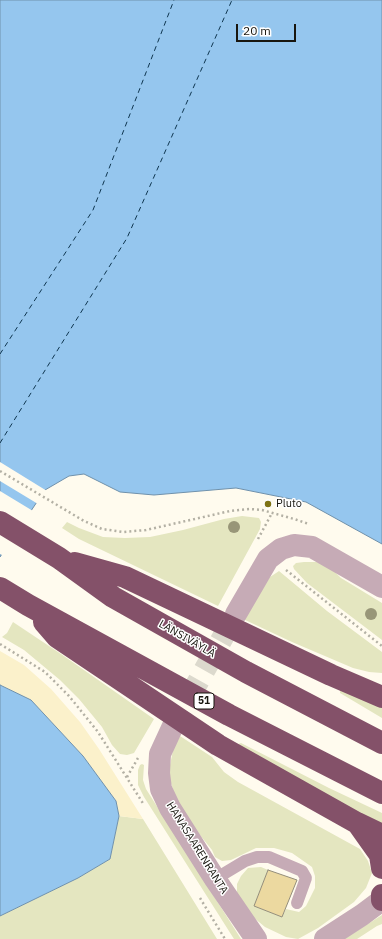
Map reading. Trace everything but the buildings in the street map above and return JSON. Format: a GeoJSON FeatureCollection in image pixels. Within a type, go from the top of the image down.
{"type":"FeatureCollection","features":[{"type":"Feature","properties":{"kind":"highway","name":"LÄNSIVÄYLÄ"},"geometry":{"type":"LineString","coordinates":[[0,522],[59,558],[113,597],[219,657],[382,743]]}},
{"type":"Feature","properties":{"kind":"highway"},"geometry":{"type":"LineString","coordinates":[[59,558],[125,577],[331,675],[382,697]]}},
{"type":"Feature","properties":{"kind":"highway","name":"51"},"geometry":{"type":"LineString","coordinates":[[0,588],[28,605],[229,715],[382,792]]}},
{"type":"Feature","properties":{"kind":"highway"},"geometry":{"type":"LineString","coordinates":[[28,605],[57,637],[218,745],[357,823],[382,835]]}},
{"type":"Feature","properties":{"kind":"highway"},"geometry":{"type":"LineString","coordinates":[[357,823],[380,855],[382,868]]}},
{"type":"Feature","properties":{"kind":"highway"},"geometry":{"type":"LineString","coordinates":[[382,895],[382,900]]}},
{"type":"Feature","properties":{"kind":"street"},"geometry":{"type":"LineString","coordinates":[[236,614],[268,559],[281,549],[294,545],[312,547],[382,587]]}},
{"type":"Feature","properties":{"kind":"street","name":"HANASAARENRANTA"},"geometry":{"type":"LineString","coordinates":[[172,728],[160,754],[159,773],[161,789],[170,808],[215,879],[256,939]]}},
{"type":"Feature","properties":{"kind":"street"},"geometry":{"type":"LineString","coordinates":[[325,939],[382,900]]}},
{"type":"Feature","properties":{"kind":"lane"},"geometry":{"type":"LineString","coordinates":[[215,879],[245,861],[269,857],[302,871],[306,878],[297,903]]}},
{"type":"Feature","properties":{"kind":"path"},"geometry":{"type":"LineString","coordinates":[[0,471],[59,507],[102,529],[123,532],[146,530],[223,513],[250,509],[262,510],[294,518],[315,526]]}},
{"type":"Feature","properties":{"kind":"path"},"geometry":{"type":"LineString","coordinates":[[268,559],[286,571],[382,646]]}},
{"type":"Feature","properties":{"kind":"path"},"geometry":{"type":"LineString","coordinates":[[0,644],[45,672],[69,696],[98,732],[147,811]]}},
{"type":"Feature","properties":{"kind":"path"},"geometry":{"type":"LineString","coordinates":[[197,892],[225,939]]}},
{"type":"Feature","properties":{"kind":"green space"},"geometry":{"type":"Polygon","coordinates":[[[242,516],[259,518],[261,522],[260,529],[218,606],[79,539],[62,528],[67,522],[103,537],[150,537],[242,516]]]}},
{"type":"Feature","properties":{"kind":"green space"},"geometry":{"type":"Polygon","coordinates":[[[317,562],[332,569],[341,578],[382,603],[382,640],[307,583],[293,566],[296,563],[317,562]]]}},
{"type":"Feature","properties":{"kind":"green space"},"geometry":{"type":"Polygon","coordinates":[[[279,571],[327,611],[382,652],[382,673],[369,672],[353,668],[243,619],[270,577],[279,571]]]}},
{"type":"Feature","properties":{"kind":"green space"},"geometry":{"type":"Polygon","coordinates":[[[13,622],[154,719],[134,753],[127,755],[120,754],[112,745],[102,727],[79,699],[60,680],[24,650],[2,637],[7,633],[13,622]]]}},
{"type":"Feature","properties":{"kind":"green space"},"geometry":{"type":"Polygon","coordinates":[[[340,689],[382,708],[382,718],[340,693],[340,689]]]}},
{"type":"Feature","properties":{"kind":"green space"},"geometry":{"type":"Polygon","coordinates":[[[180,736],[212,757],[224,772],[238,782],[360,849],[368,861],[372,873],[366,888],[354,902],[318,928],[298,939],[286,937],[265,927],[253,917],[237,894],[237,884],[241,876],[248,868],[261,867],[268,870],[254,906],[282,917],[286,909],[299,912],[306,906],[315,888],[315,876],[312,867],[292,853],[274,848],[256,848],[231,860],[222,861],[215,857],[212,850],[186,818],[174,793],[170,780],[170,765],[173,750],[180,736]]]}},
{"type":"Feature","properties":{"kind":"green space"},"geometry":{"type":"Polygon","coordinates":[[[241,743],[382,813],[382,825],[236,745],[241,743]]]}},
{"type":"Feature","properties":{"kind":"green space"},"geometry":{"type":"Polygon","coordinates":[[[142,764],[144,765],[143,780],[146,789],[241,939],[234,939],[144,797],[138,785],[138,770],[142,764]]]}},
{"type":"Feature","properties":{"kind":"green space"},"geometry":{"type":"Polygon","coordinates":[[[119,816],[143,819],[217,939],[0,939],[0,916],[78,878],[110,859],[119,816]]]}},
{"type":"Feature","properties":{"kind":"green space"},"geometry":{"type":"Polygon","coordinates":[[[382,915],[382,924],[357,939],[344,939],[382,915]]]}},
{"type":"Feature","properties":{"kind":"sand"},"geometry":{"type":"Polygon","coordinates":[[[0,651],[24,665],[51,689],[80,722],[99,749],[143,819],[119,816],[116,801],[83,756],[31,700],[0,685],[0,651]]]}},
{"type":"Feature","properties":{"kind":"water"},"geometry":{"type":"Polygon","coordinates":[[[0,0],[382,0],[382,544],[306,502],[236,488],[154,495],[120,492],[84,474],[69,476],[45,490],[0,557],[0,0]]]}},
{"type":"Feature","properties":{"kind":"water"},"geometry":{"type":"Polygon","coordinates":[[[0,685],[31,700],[83,756],[116,801],[119,816],[110,859],[78,878],[0,916],[0,685]]]}},
{"type":"Feature","properties":{"kind":"pier"},"geometry":{"type":"Polygon","coordinates":[[[0,462],[47,491],[38,504],[0,481],[0,462]]]}},
{"type":"Feature","properties":{"kind":"pier"},"geometry":{"type":"Polygon","coordinates":[[[0,491],[33,511],[4,556],[0,554],[0,491]]]}},
{"type":"Feature","properties":{"kind":"ferry route"},"geometry":{"type":"LineString","coordinates":[[0,354],[93,210],[174,0]]}},
{"type":"Feature","properties":{"kind":"ferry route"},"geometry":{"type":"LineString","coordinates":[[0,443],[127,238],[232,0]]}},
{"type":"Feature","properties":{"kind":"tunnel"},"geometry":{"type":"LineString","coordinates":[[172,728],[236,614]]}},
{"type":"Feature","properties":{"kind":"place","name":"Pluto"},"geometry":{"type":"Point","coordinates":[268,504]}}]}
